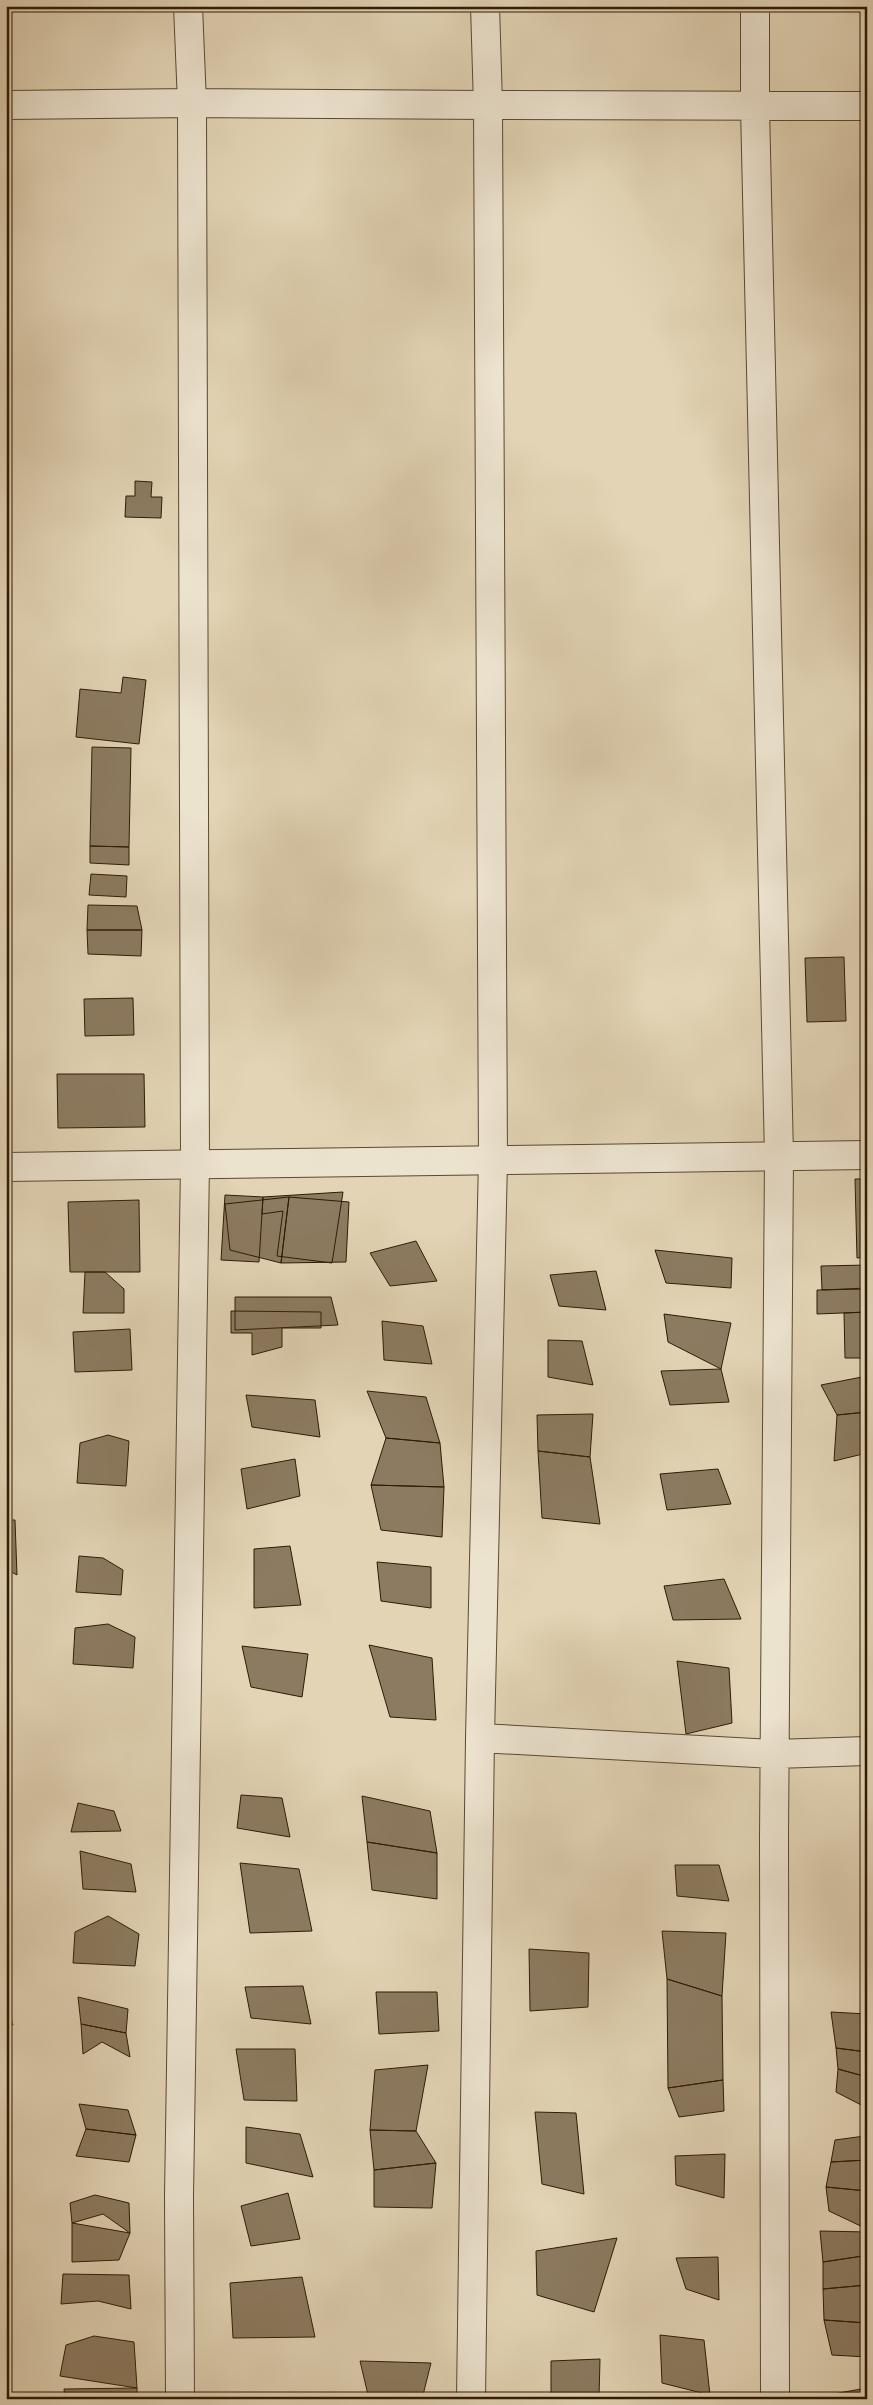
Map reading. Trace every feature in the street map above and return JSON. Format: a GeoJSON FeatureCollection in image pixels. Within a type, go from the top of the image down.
{"type":"FeatureCollection","features":[{"type":"Feature","properties":{"kind":"street"},"geometry":{"type":"LineString","coordinates":[[180,2399],[179,2197],[195,1164],[192,103],[188,6]]}},
{"type":"Feature","properties":{"kind":"street"},"geometry":{"type":"LineString","coordinates":[[471,2399],[480,1738],[493,1160],[488,105],[485,6]]}},
{"type":"Feature","properties":{"kind":"street"},"geometry":{"type":"LineString","coordinates":[[755,6],[755,106],[778,1156],[774,1754],[775,2399]]}},
{"type":"Feature","properties":{"kind":"street"},"geometry":{"type":"LineString","coordinates":[[6,105],[192,103],[867,106]]}},
{"type":"Feature","properties":{"kind":"street"},"geometry":{"type":"LineString","coordinates":[[6,1167],[867,1154]]}},
{"type":"Feature","properties":{"kind":"street"},"geometry":{"type":"LineString","coordinates":[[480,1738],[774,1754],[867,1751]]}},
{"type":"Feature","properties":{"kind":"building"},"geometry":{"type":"Polygon","coordinates":[[[135,481],[152,482],[151,497],[162,497],[161,518],[125,517],[126,496],[135,496],[135,481]]]}},
{"type":"Feature","properties":{"kind":"building"},"geometry":{"type":"Polygon","coordinates":[[[123,677],[146,680],[139,744],[76,737],[80,689],[121,693],[123,677]]]}},
{"type":"Feature","properties":{"kind":"building"},"geometry":{"type":"Polygon","coordinates":[[[92,747],[131,748],[129,847],[90,846],[92,747]]]}},
{"type":"Feature","properties":{"kind":"building"},"geometry":{"type":"Polygon","coordinates":[[[90,846],[129,847],[129,865],[90,863],[90,846]]]}},
{"type":"Feature","properties":{"kind":"building"},"geometry":{"type":"Polygon","coordinates":[[[91,874],[127,876],[126,897],[89,895],[91,874]]]}},
{"type":"Feature","properties":{"kind":"building"},"geometry":{"type":"Polygon","coordinates":[[[88,905],[137,906],[142,930],[87,930],[88,905]]]}},
{"type":"Feature","properties":{"kind":"building"},"geometry":{"type":"Polygon","coordinates":[[[87,930],[142,930],[141,956],[88,954],[87,930]]]}},
{"type":"Feature","properties":{"kind":"building"},"geometry":{"type":"Polygon","coordinates":[[[844,957],[846,1021],[807,1022],[805,958],[844,957]]]}},
{"type":"Feature","properties":{"kind":"building"},"geometry":{"type":"Polygon","coordinates":[[[133,998],[134,1035],[85,1036],[84,999],[133,998]]]}},
{"type":"Feature","properties":{"kind":"building"},"geometry":{"type":"Polygon","coordinates":[[[57,1074],[144,1074],[145,1127],[58,1128],[57,1074]]]}},
{"type":"Feature","properties":{"kind":"building"},"geometry":{"type":"Polygon","coordinates":[[[855,1179],[867,1179],[867,1257],[857,1258],[855,1179]]]}},
{"type":"Feature","properties":{"kind":"building"},"geometry":{"type":"Polygon","coordinates":[[[343,1192],[332,1263],[277,1256],[283,1211],[262,1214],[263,1197],[343,1192]]]}},
{"type":"Feature","properties":{"kind":"building"},"geometry":{"type":"Polygon","coordinates":[[[225,1195],[263,1197],[259,1262],[221,1260],[225,1195]]]}},
{"type":"Feature","properties":{"kind":"building"},"geometry":{"type":"Polygon","coordinates":[[[289,1197],[281,1263],[230,1250],[225,1204],[289,1197]]]}},
{"type":"Feature","properties":{"kind":"building"},"geometry":{"type":"Polygon","coordinates":[[[289,1197],[349,1202],[346,1262],[281,1263],[289,1197]]]}},
{"type":"Feature","properties":{"kind":"building"},"geometry":{"type":"Polygon","coordinates":[[[139,1200],[140,1272],[70,1272],[68,1202],[139,1200]]]}},
{"type":"Feature","properties":{"kind":"building"},"geometry":{"type":"Polygon","coordinates":[[[416,1241],[437,1281],[390,1286],[370,1253],[416,1241]]]}},
{"type":"Feature","properties":{"kind":"building"},"geometry":{"type":"Polygon","coordinates":[[[655,1250],[732,1258],[731,1288],[666,1283],[655,1250]]]}},
{"type":"Feature","properties":{"kind":"building"},"geometry":{"type":"Polygon","coordinates":[[[867,1265],[867,1288],[822,1290],[821,1266],[867,1265]]]}},
{"type":"Feature","properties":{"kind":"building"},"geometry":{"type":"Polygon","coordinates":[[[596,1271],[606,1310],[559,1306],[550,1275],[596,1271]]]}},
{"type":"Feature","properties":{"kind":"building"},"geometry":{"type":"Polygon","coordinates":[[[85,1272],[105,1272],[124,1289],[124,1313],[83,1313],[85,1272]]]}},
{"type":"Feature","properties":{"kind":"building"},"geometry":{"type":"Polygon","coordinates":[[[867,1289],[867,1312],[817,1314],[817,1290],[867,1289]]]}},
{"type":"Feature","properties":{"kind":"building"},"geometry":{"type":"Polygon","coordinates":[[[235,1297],[331,1297],[338,1325],[235,1330],[235,1297]]]}},
{"type":"Feature","properties":{"kind":"building"},"geometry":{"type":"Polygon","coordinates":[[[231,1311],[321,1312],[321,1328],[282,1328],[282,1347],[252,1355],[252,1333],[231,1333],[231,1311]]]}},
{"type":"Feature","properties":{"kind":"building"},"geometry":{"type":"Polygon","coordinates":[[[867,1312],[867,1358],[845,1358],[844,1313],[867,1312]]]}},
{"type":"Feature","properties":{"kind":"building"},"geometry":{"type":"Polygon","coordinates":[[[664,1314],[731,1323],[721,1369],[668,1342],[664,1314]]]}},
{"type":"Feature","properties":{"kind":"building"},"geometry":{"type":"Polygon","coordinates":[[[382,1321],[423,1326],[432,1364],[384,1360],[382,1321]]]}},
{"type":"Feature","properties":{"kind":"building"},"geometry":{"type":"Polygon","coordinates":[[[130,1329],[132,1370],[75,1372],[73,1332],[130,1329]]]}},
{"type":"Feature","properties":{"kind":"building"},"geometry":{"type":"Polygon","coordinates":[[[548,1340],[582,1341],[593,1385],[548,1377],[548,1340]]]}},
{"type":"Feature","properties":{"kind":"building"},"geometry":{"type":"Polygon","coordinates":[[[721,1369],[729,1402],[670,1405],[661,1371],[721,1369]]]}},
{"type":"Feature","properties":{"kind":"building"},"geometry":{"type":"Polygon","coordinates":[[[867,1376],[867,1412],[837,1415],[821,1385],[867,1376]]]}},
{"type":"Feature","properties":{"kind":"building"},"geometry":{"type":"Polygon","coordinates":[[[367,1391],[426,1397],[440,1443],[386,1438],[367,1391]]]}},
{"type":"Feature","properties":{"kind":"building"},"geometry":{"type":"Polygon","coordinates":[[[246,1395],[315,1400],[320,1437],[252,1427],[246,1395]]]}},
{"type":"Feature","properties":{"kind":"building"},"geometry":{"type":"Polygon","coordinates":[[[867,1412],[867,1453],[834,1461],[837,1415],[867,1412]]]}},
{"type":"Feature","properties":{"kind":"building"},"geometry":{"type":"Polygon","coordinates":[[[593,1414],[590,1457],[538,1451],[537,1415],[593,1414]]]}},
{"type":"Feature","properties":{"kind":"building"},"geometry":{"type":"Polygon","coordinates":[[[108,1435],[129,1441],[126,1486],[77,1483],[80,1443],[108,1435]]]}},
{"type":"Feature","properties":{"kind":"building"},"geometry":{"type":"Polygon","coordinates":[[[386,1438],[440,1443],[444,1487],[371,1485],[386,1438]]]}},
{"type":"Feature","properties":{"kind":"building"},"geometry":{"type":"Polygon","coordinates":[[[538,1451],[590,1457],[600,1524],[542,1518],[538,1451]]]}},
{"type":"Feature","properties":{"kind":"building"},"geometry":{"type":"Polygon","coordinates":[[[295,1459],[300,1496],[247,1509],[241,1469],[295,1459]]]}},
{"type":"Feature","properties":{"kind":"building"},"geometry":{"type":"Polygon","coordinates":[[[718,1469],[731,1504],[667,1510],[660,1474],[718,1469]]]}},
{"type":"Feature","properties":{"kind":"building"},"geometry":{"type":"Polygon","coordinates":[[[371,1485],[444,1487],[442,1537],[381,1530],[371,1485]]]}},
{"type":"Feature","properties":{"kind":"building"},"geometry":{"type":"Polygon","coordinates":[[[6,1520],[15,1520],[17,1575],[6,1569],[6,1520]]]}},
{"type":"Feature","properties":{"kind":"building"},"geometry":{"type":"Polygon","coordinates":[[[290,1546],[301,1605],[254,1608],[254,1549],[290,1546]]]}},
{"type":"Feature","properties":{"kind":"building"},"geometry":{"type":"Polygon","coordinates":[[[79,1556],[103,1558],[123,1570],[121,1595],[76,1592],[79,1556]]]}},
{"type":"Feature","properties":{"kind":"building"},"geometry":{"type":"Polygon","coordinates":[[[377,1562],[431,1567],[431,1608],[381,1601],[377,1562]]]}},
{"type":"Feature","properties":{"kind":"building"},"geometry":{"type":"Polygon","coordinates":[[[724,1579],[741,1619],[673,1620],[664,1586],[724,1579]]]}},
{"type":"Feature","properties":{"kind":"building"},"geometry":{"type":"Polygon","coordinates":[[[108,1624],[135,1637],[133,1668],[73,1664],[75,1628],[108,1624]]]}},
{"type":"Feature","properties":{"kind":"building"},"geometry":{"type":"Polygon","coordinates":[[[369,1645],[432,1658],[436,1720],[390,1717],[369,1645]]]}},
{"type":"Feature","properties":{"kind":"building"},"geometry":{"type":"Polygon","coordinates":[[[242,1646],[308,1654],[302,1697],[251,1687],[242,1646]]]}},
{"type":"Feature","properties":{"kind":"building"},"geometry":{"type":"Polygon","coordinates":[[[677,1661],[729,1668],[732,1723],[686,1734],[677,1661]]]}},
{"type":"Feature","properties":{"kind":"building"},"geometry":{"type":"Polygon","coordinates":[[[241,1795],[282,1798],[290,1837],[237,1828],[241,1795]]]}},
{"type":"Feature","properties":{"kind":"building"},"geometry":{"type":"Polygon","coordinates":[[[362,1796],[430,1811],[437,1853],[367,1842],[362,1796]]]}},
{"type":"Feature","properties":{"kind":"building"},"geometry":{"type":"Polygon","coordinates":[[[78,1803],[114,1811],[121,1831],[71,1832],[78,1803]]]}},
{"type":"Feature","properties":{"kind":"building"},"geometry":{"type":"Polygon","coordinates":[[[367,1842],[437,1853],[437,1899],[372,1890],[367,1842]]]}},
{"type":"Feature","properties":{"kind":"building"},"geometry":{"type":"Polygon","coordinates":[[[80,1851],[131,1864],[136,1892],[83,1889],[80,1851]]]}},
{"type":"Feature","properties":{"kind":"building"},"geometry":{"type":"Polygon","coordinates":[[[240,1863],[299,1869],[312,1931],[250,1933],[240,1863]]]}},
{"type":"Feature","properties":{"kind":"building"},"geometry":{"type":"Polygon","coordinates":[[[675,1865],[719,1865],[729,1901],[677,1896],[675,1865]]]}},
{"type":"Feature","properties":{"kind":"building"},"geometry":{"type":"Polygon","coordinates":[[[108,1916],[139,1934],[135,1966],[73,1963],[75,1932],[108,1916]]]}},
{"type":"Feature","properties":{"kind":"building"},"geometry":{"type":"Polygon","coordinates":[[[662,1931],[726,1933],[722,1996],[667,1979],[662,1931]]]}},
{"type":"Feature","properties":{"kind":"building"},"geometry":{"type":"Polygon","coordinates":[[[529,1949],[589,1953],[588,2007],[530,2011],[529,1949]]]}},
{"type":"Feature","properties":{"kind":"building"},"geometry":{"type":"Polygon","coordinates":[[[667,1979],[722,1996],[723,2080],[668,2088],[667,1979]]]}},
{"type":"Feature","properties":{"kind":"building"},"geometry":{"type":"Polygon","coordinates":[[[303,1986],[311,2024],[251,2018],[245,1987],[303,1986]]]}},
{"type":"Feature","properties":{"kind":"building"},"geometry":{"type":"Polygon","coordinates":[[[376,1992],[437,1992],[439,2031],[379,2034],[376,1992]]]}},
{"type":"Feature","properties":{"kind":"building"},"geometry":{"type":"Polygon","coordinates":[[[78,1997],[128,2009],[126,2033],[81,2024],[78,1997]]]}},
{"type":"Feature","properties":{"kind":"building"},"geometry":{"type":"Polygon","coordinates":[[[6,2004],[13,2025],[6,2026],[6,2004]]]}},
{"type":"Feature","properties":{"kind":"building"},"geometry":{"type":"Polygon","coordinates":[[[831,2012],[867,2014],[867,2052],[836,2048],[831,2012]]]}},
{"type":"Feature","properties":{"kind":"building"},"geometry":{"type":"Polygon","coordinates":[[[81,2024],[126,2033],[130,2057],[102,2042],[83,2054],[81,2024]]]}},
{"type":"Feature","properties":{"kind":"building"},"geometry":{"type":"Polygon","coordinates":[[[836,2048],[867,2052],[867,2077],[838,2069],[836,2048]]]}},
{"type":"Feature","properties":{"kind":"building"},"geometry":{"type":"Polygon","coordinates":[[[236,2049],[295,2049],[297,2101],[244,2100],[236,2049]]]}},
{"type":"Feature","properties":{"kind":"building"},"geometry":{"type":"Polygon","coordinates":[[[428,2065],[416,2131],[370,2130],[375,2070],[428,2065]]]}},
{"type":"Feature","properties":{"kind":"building"},"geometry":{"type":"Polygon","coordinates":[[[838,2069],[867,2077],[867,2108],[836,2092],[838,2069]]]}},
{"type":"Feature","properties":{"kind":"building"},"geometry":{"type":"Polygon","coordinates":[[[723,2080],[724,2111],[679,2117],[668,2088],[723,2080]]]}},
{"type":"Feature","properties":{"kind":"building"},"geometry":{"type":"Polygon","coordinates":[[[6,2083],[11,2083],[6,2108],[6,2083]]]}},
{"type":"Feature","properties":{"kind":"building"},"geometry":{"type":"Polygon","coordinates":[[[79,2104],[128,2110],[136,2135],[86,2129],[79,2104]]]}},
{"type":"Feature","properties":{"kind":"building"},"geometry":{"type":"Polygon","coordinates":[[[535,2112],[576,2113],[584,2194],[542,2184],[535,2112]]]}},
{"type":"Feature","properties":{"kind":"building"},"geometry":{"type":"Polygon","coordinates":[[[6,2127],[12,2127],[6,2160],[6,2127]]]}},
{"type":"Feature","properties":{"kind":"building"},"geometry":{"type":"Polygon","coordinates":[[[246,2127],[300,2134],[313,2177],[246,2163],[246,2127]]]}},
{"type":"Feature","properties":{"kind":"building"},"geometry":{"type":"Polygon","coordinates":[[[86,2129],[136,2135],[129,2162],[76,2156],[86,2129]]]}},
{"type":"Feature","properties":{"kind":"building"},"geometry":{"type":"Polygon","coordinates":[[[370,2130],[416,2131],[436,2163],[374,2170],[370,2130]]]}},
{"type":"Feature","properties":{"kind":"building"},"geometry":{"type":"Polygon","coordinates":[[[865,2136],[867,2160],[831,2162],[835,2140],[865,2136]]]}},
{"type":"Feature","properties":{"kind":"building"},"geometry":{"type":"Polygon","coordinates":[[[725,2154],[724,2198],[676,2185],[675,2156],[725,2154]]]}},
{"type":"Feature","properties":{"kind":"building"},"geometry":{"type":"Polygon","coordinates":[[[867,2160],[867,2191],[826,2187],[831,2162],[867,2160]]]}},
{"type":"Feature","properties":{"kind":"building"},"geometry":{"type":"Polygon","coordinates":[[[436,2163],[432,2208],[374,2207],[374,2170],[436,2163]]]}},
{"type":"Feature","properties":{"kind":"building"},"geometry":{"type":"Polygon","coordinates":[[[826,2187],[867,2191],[867,2229],[829,2211],[826,2187]]]}},
{"type":"Feature","properties":{"kind":"building"},"geometry":{"type":"Polygon","coordinates":[[[288,2193],[300,2239],[251,2246],[241,2206],[288,2193]]]}},
{"type":"Feature","properties":{"kind":"building"},"geometry":{"type":"Polygon","coordinates":[[[95,2195],[129,2203],[130,2233],[103,2214],[72,2223],[70,2203],[95,2195]]]}},
{"type":"Feature","properties":{"kind":"building"},"geometry":{"type":"Polygon","coordinates":[[[72,2223],[130,2233],[119,2260],[72,2262],[72,2223]]]}},
{"type":"Feature","properties":{"kind":"building"},"geometry":{"type":"Polygon","coordinates":[[[820,2231],[867,2232],[867,2245],[863,2256],[823,2262],[820,2231]]]}},
{"type":"Feature","properties":{"kind":"building"},"geometry":{"type":"Polygon","coordinates":[[[617,2238],[594,2312],[537,2295],[536,2251],[617,2238]]]}},
{"type":"Feature","properties":{"kind":"building"},"geometry":{"type":"Polygon","coordinates":[[[863,2256],[867,2285],[823,2289],[823,2262],[863,2256]]]}},
{"type":"Feature","properties":{"kind":"building"},"geometry":{"type":"Polygon","coordinates":[[[718,2257],[719,2300],[686,2289],[676,2258],[718,2257]]]}},
{"type":"Feature","properties":{"kind":"building"},"geometry":{"type":"Polygon","coordinates":[[[63,2274],[129,2275],[131,2309],[98,2301],[61,2304],[63,2274]]]}},
{"type":"Feature","properties":{"kind":"building"},"geometry":{"type":"Polygon","coordinates":[[[302,2277],[315,2337],[233,2338],[230,2283],[302,2277]]]}},
{"type":"Feature","properties":{"kind":"building"},"geometry":{"type":"Polygon","coordinates":[[[867,2285],[867,2323],[824,2320],[823,2289],[867,2285]]]}},
{"type":"Feature","properties":{"kind":"building"},"geometry":{"type":"Polygon","coordinates":[[[824,2320],[867,2323],[867,2357],[832,2355],[824,2320]]]}},
{"type":"Feature","properties":{"kind":"building"},"geometry":{"type":"Polygon","coordinates":[[[660,2335],[704,2340],[710,2395],[662,2383],[660,2335]]]}},
{"type":"Feature","properties":{"kind":"building"},"geometry":{"type":"Polygon","coordinates":[[[94,2336],[134,2342],[137,2388],[60,2376],[66,2345],[94,2336]]]}},
{"type":"Feature","properties":{"kind":"building"},"geometry":{"type":"Polygon","coordinates":[[[600,2359],[599,2397],[551,2399],[551,2361],[600,2359]]]}},
{"type":"Feature","properties":{"kind":"building"},"geometry":{"type":"Polygon","coordinates":[[[360,2361],[431,2363],[422,2399],[369,2399],[360,2361]]]}},
{"type":"Feature","properties":{"kind":"building"},"geometry":{"type":"Polygon","coordinates":[[[137,2388],[137,2399],[65,2399],[64,2389],[137,2388]]]}},
{"type":"Feature","properties":{"kind":"building"},"geometry":{"type":"Polygon","coordinates":[[[861,2389],[863,2399],[823,2399],[822,2396],[861,2389]]]}}]}
